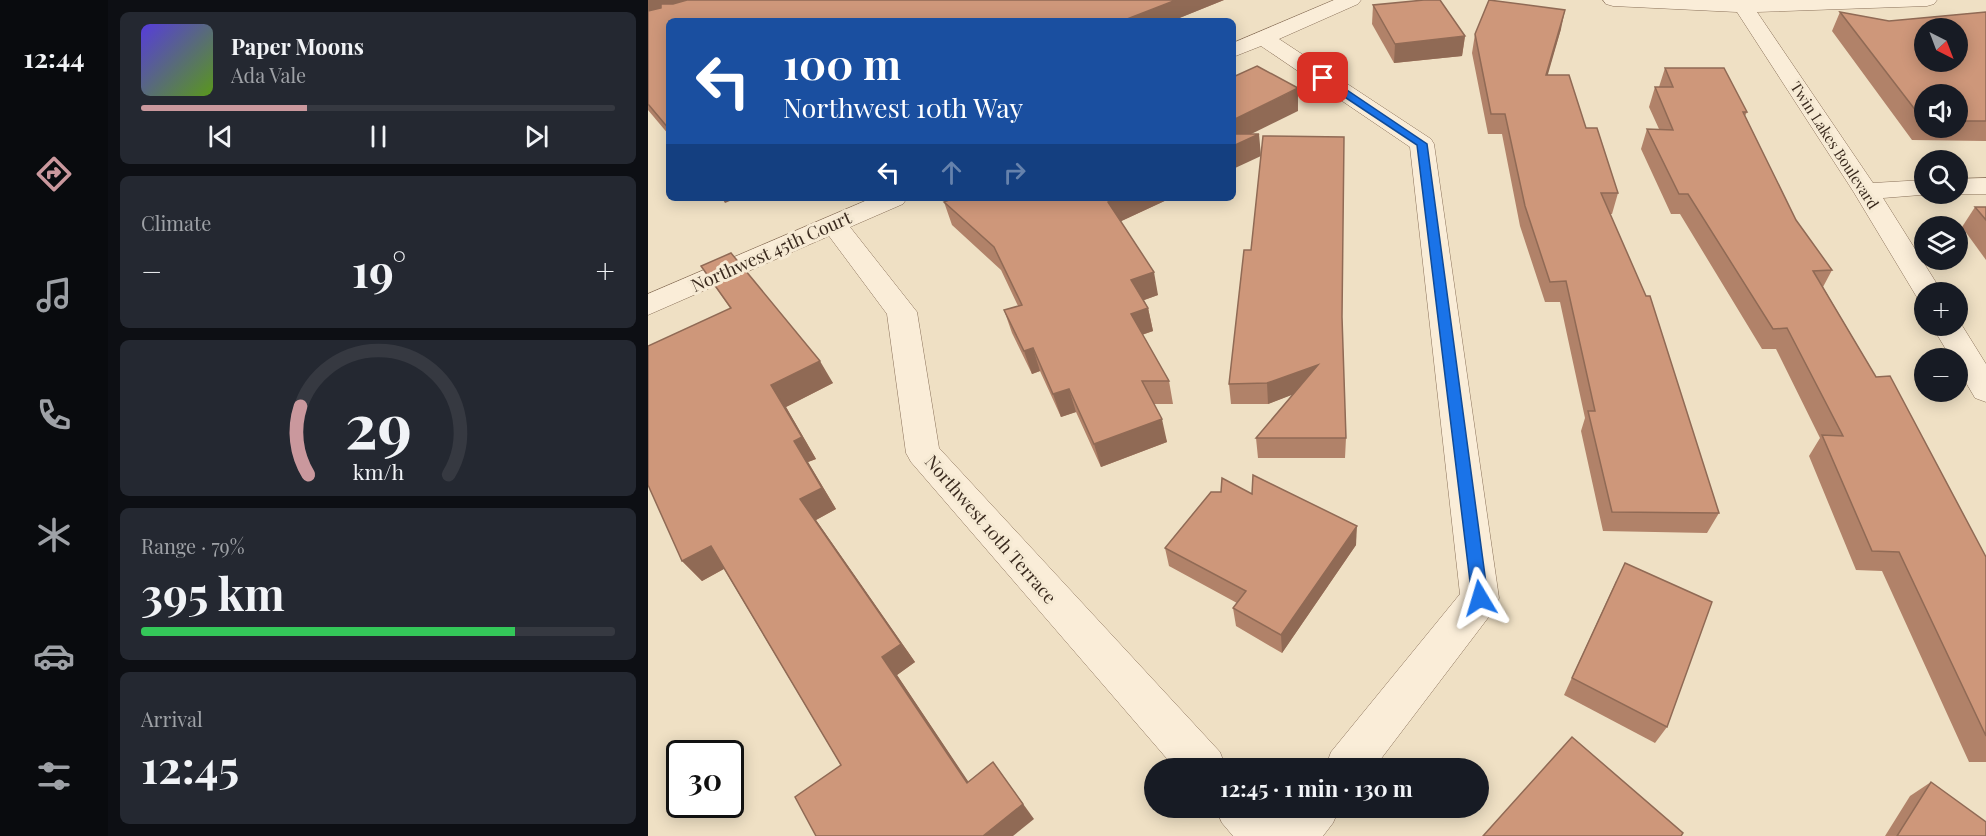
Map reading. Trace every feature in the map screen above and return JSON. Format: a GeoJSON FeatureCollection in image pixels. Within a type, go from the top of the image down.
{"type":"FeatureCollection","features":[{"type":"Feature","properties":{"kind":"street"},"geometry":{"type":"LineString","coordinates":[[1236,50],[1351,0]]}},
{"type":"Feature","properties":{"kind":"street"},"geometry":{"type":"LineString","coordinates":[[1613,0],[1742,3],[1927,0]]}},
{"type":"Feature","properties":{"kind":"street","name":"Twin Lakes Boulevard"},"geometry":{"type":"LineString","coordinates":[[1742,3],[1866,191],[1922,282]]}},
{"type":"Feature","properties":{"kind":"street"},"geometry":{"type":"LineString","coordinates":[[1263,38],[1422,144],[1480,598],[1355,758]]}},
{"type":"Feature","properties":{"kind":"street"},"geometry":{"type":"LineString","coordinates":[[1968,187],[1986,186]]}},
{"type":"Feature","properties":{"kind":"street"},"geometry":{"type":"LineString","coordinates":[[1866,191],[1914,189]]}},
{"type":"Feature","properties":{"kind":"street","name":"Northwest 45th Court"},"geometry":{"type":"LineString","coordinates":[[648,305],[887,201]]}},
{"type":"Feature","properties":{"kind":"street","name":"Northwest 10th Terrace"},"geometry":{"type":"LineString","coordinates":[[834,224],[902,312],[923,453],[1195,758]]}},
{"type":"Feature","properties":{"kind":"street"},"geometry":{"type":"LineString","coordinates":[[1953,336],[1986,390]]}},
{"type":"Feature","properties":{"kind":"street"},"geometry":{"type":"LineString","coordinates":[[1248,818],[1264,836]]}},
{"type":"Feature","properties":{"kind":"street"},"geometry":{"type":"LineString","coordinates":[[1294,836],[1308,818]]}},
{"type":"Feature","properties":{"kind":"building"},"geometry":{"type":"Polygon","coordinates":[[[687,0],[1176,0],[1130,18],[666,18],[666,125],[648,104],[648,11],[661,8],[661,4],[673,4],[687,0]]]}},
{"type":"Feature","properties":{"kind":"building"},"geometry":{"type":"Polygon","coordinates":[[[1440,0],[1465,36],[1395,44],[1373,5],[1440,0]]]}},
{"type":"Feature","properties":{"kind":"building"},"geometry":{"type":"Polygon","coordinates":[[[1489,0],[1565,10],[1546,75],[1569,75],[1586,128],[1597,128],[1618,193],[1601,193],[1646,296],[1650,296],[1719,513],[1612,512],[1588,411],[1595,411],[1566,281],[1550,282],[1525,206],[1505,114],[1491,114],[1475,34],[1489,0]]]}},
{"type":"Feature","properties":{"kind":"building"},"geometry":{"type":"Polygon","coordinates":[[[1840,12],[1889,21],[1914,19],[1914,72],[1968,72],[1968,18],[1921,18],[1986,12],[1986,121],[1968,121],[1968,84],[1914,84],[1914,108],[1840,12]]]}},
{"type":"Feature","properties":{"kind":"building"},"geometry":{"type":"Polygon","coordinates":[[[1257,66],[1298,88],[1236,119],[1236,76],[1257,66]]]}},
{"type":"Feature","properties":{"kind":"building"},"geometry":{"type":"Polygon","coordinates":[[[1665,68],[1724,68],[1747,112],[1743,112],[1796,220],[1832,270],[1813,271],[1876,377],[1890,376],[1986,557],[1986,736],[1899,552],[1872,551],[1822,435],[1843,436],[1787,328],[1773,329],[1688,194],[1679,194],[1647,129],[1673,130],[1655,87],[1673,87],[1665,68]]]}},
{"type":"Feature","properties":{"kind":"building"},"geometry":{"type":"Polygon","coordinates":[[[1236,134],[1259,134],[1236,145],[1236,134]]]}},
{"type":"Feature","properties":{"kind":"building"},"geometry":{"type":"Polygon","coordinates":[[[1263,136],[1344,137],[1342,317],[1346,438],[1256,438],[1318,365],[1267,383],[1229,384],[1244,250],[1251,250],[1263,136]]]}},
{"type":"Feature","properties":{"kind":"building"},"geometry":{"type":"Polygon","coordinates":[[[1110,201],[1108,202],[1154,272],[1131,280],[1148,308],[1131,314],[1169,381],[1142,381],[1162,419],[1094,444],[1069,389],[1053,394],[1033,348],[1024,351],[1004,310],[1022,305],[994,247],[944,202],[1110,201]]]}},
{"type":"Feature","properties":{"kind":"building"},"geometry":{"type":"Polygon","coordinates":[[[1975,207],[1986,207],[1986,220],[1975,207]]]}},
{"type":"Feature","properties":{"kind":"building"},"geometry":{"type":"Polygon","coordinates":[[[731,253],[820,361],[771,385],[802,437],[794,441],[822,488],[800,499],[901,644],[882,657],[967,783],[993,762],[1023,804],[983,836],[816,836],[795,797],[841,765],[711,546],[682,561],[648,485],[648,346],[731,308],[701,266],[731,253]]]}},
{"type":"Feature","properties":{"kind":"building"},"geometry":{"type":"Polygon","coordinates":[[[1253,475],[1357,526],[1281,635],[1233,608],[1246,591],[1165,548],[1211,492],[1221,492],[1222,478],[1252,494],[1253,475]]]}},
{"type":"Feature","properties":{"kind":"building"},"geometry":{"type":"Polygon","coordinates":[[[1625,563],[1712,602],[1667,727],[1572,678],[1625,563]]]}},
{"type":"Feature","properties":{"kind":"building"},"geometry":{"type":"Polygon","coordinates":[[[1572,737],[1683,833],[1681,836],[1483,836],[1572,737]]]}},
{"type":"Feature","properties":{"kind":"building"},"geometry":{"type":"Polygon","coordinates":[[[1931,782],[1986,822],[1986,836],[1897,836],[1931,782]]]}},
{"type":"Feature","properties":{"kind":"route"},"geometry":{"type":"LineString","coordinates":[[1323,78],[1422,144],[1480,598]]}}]}
